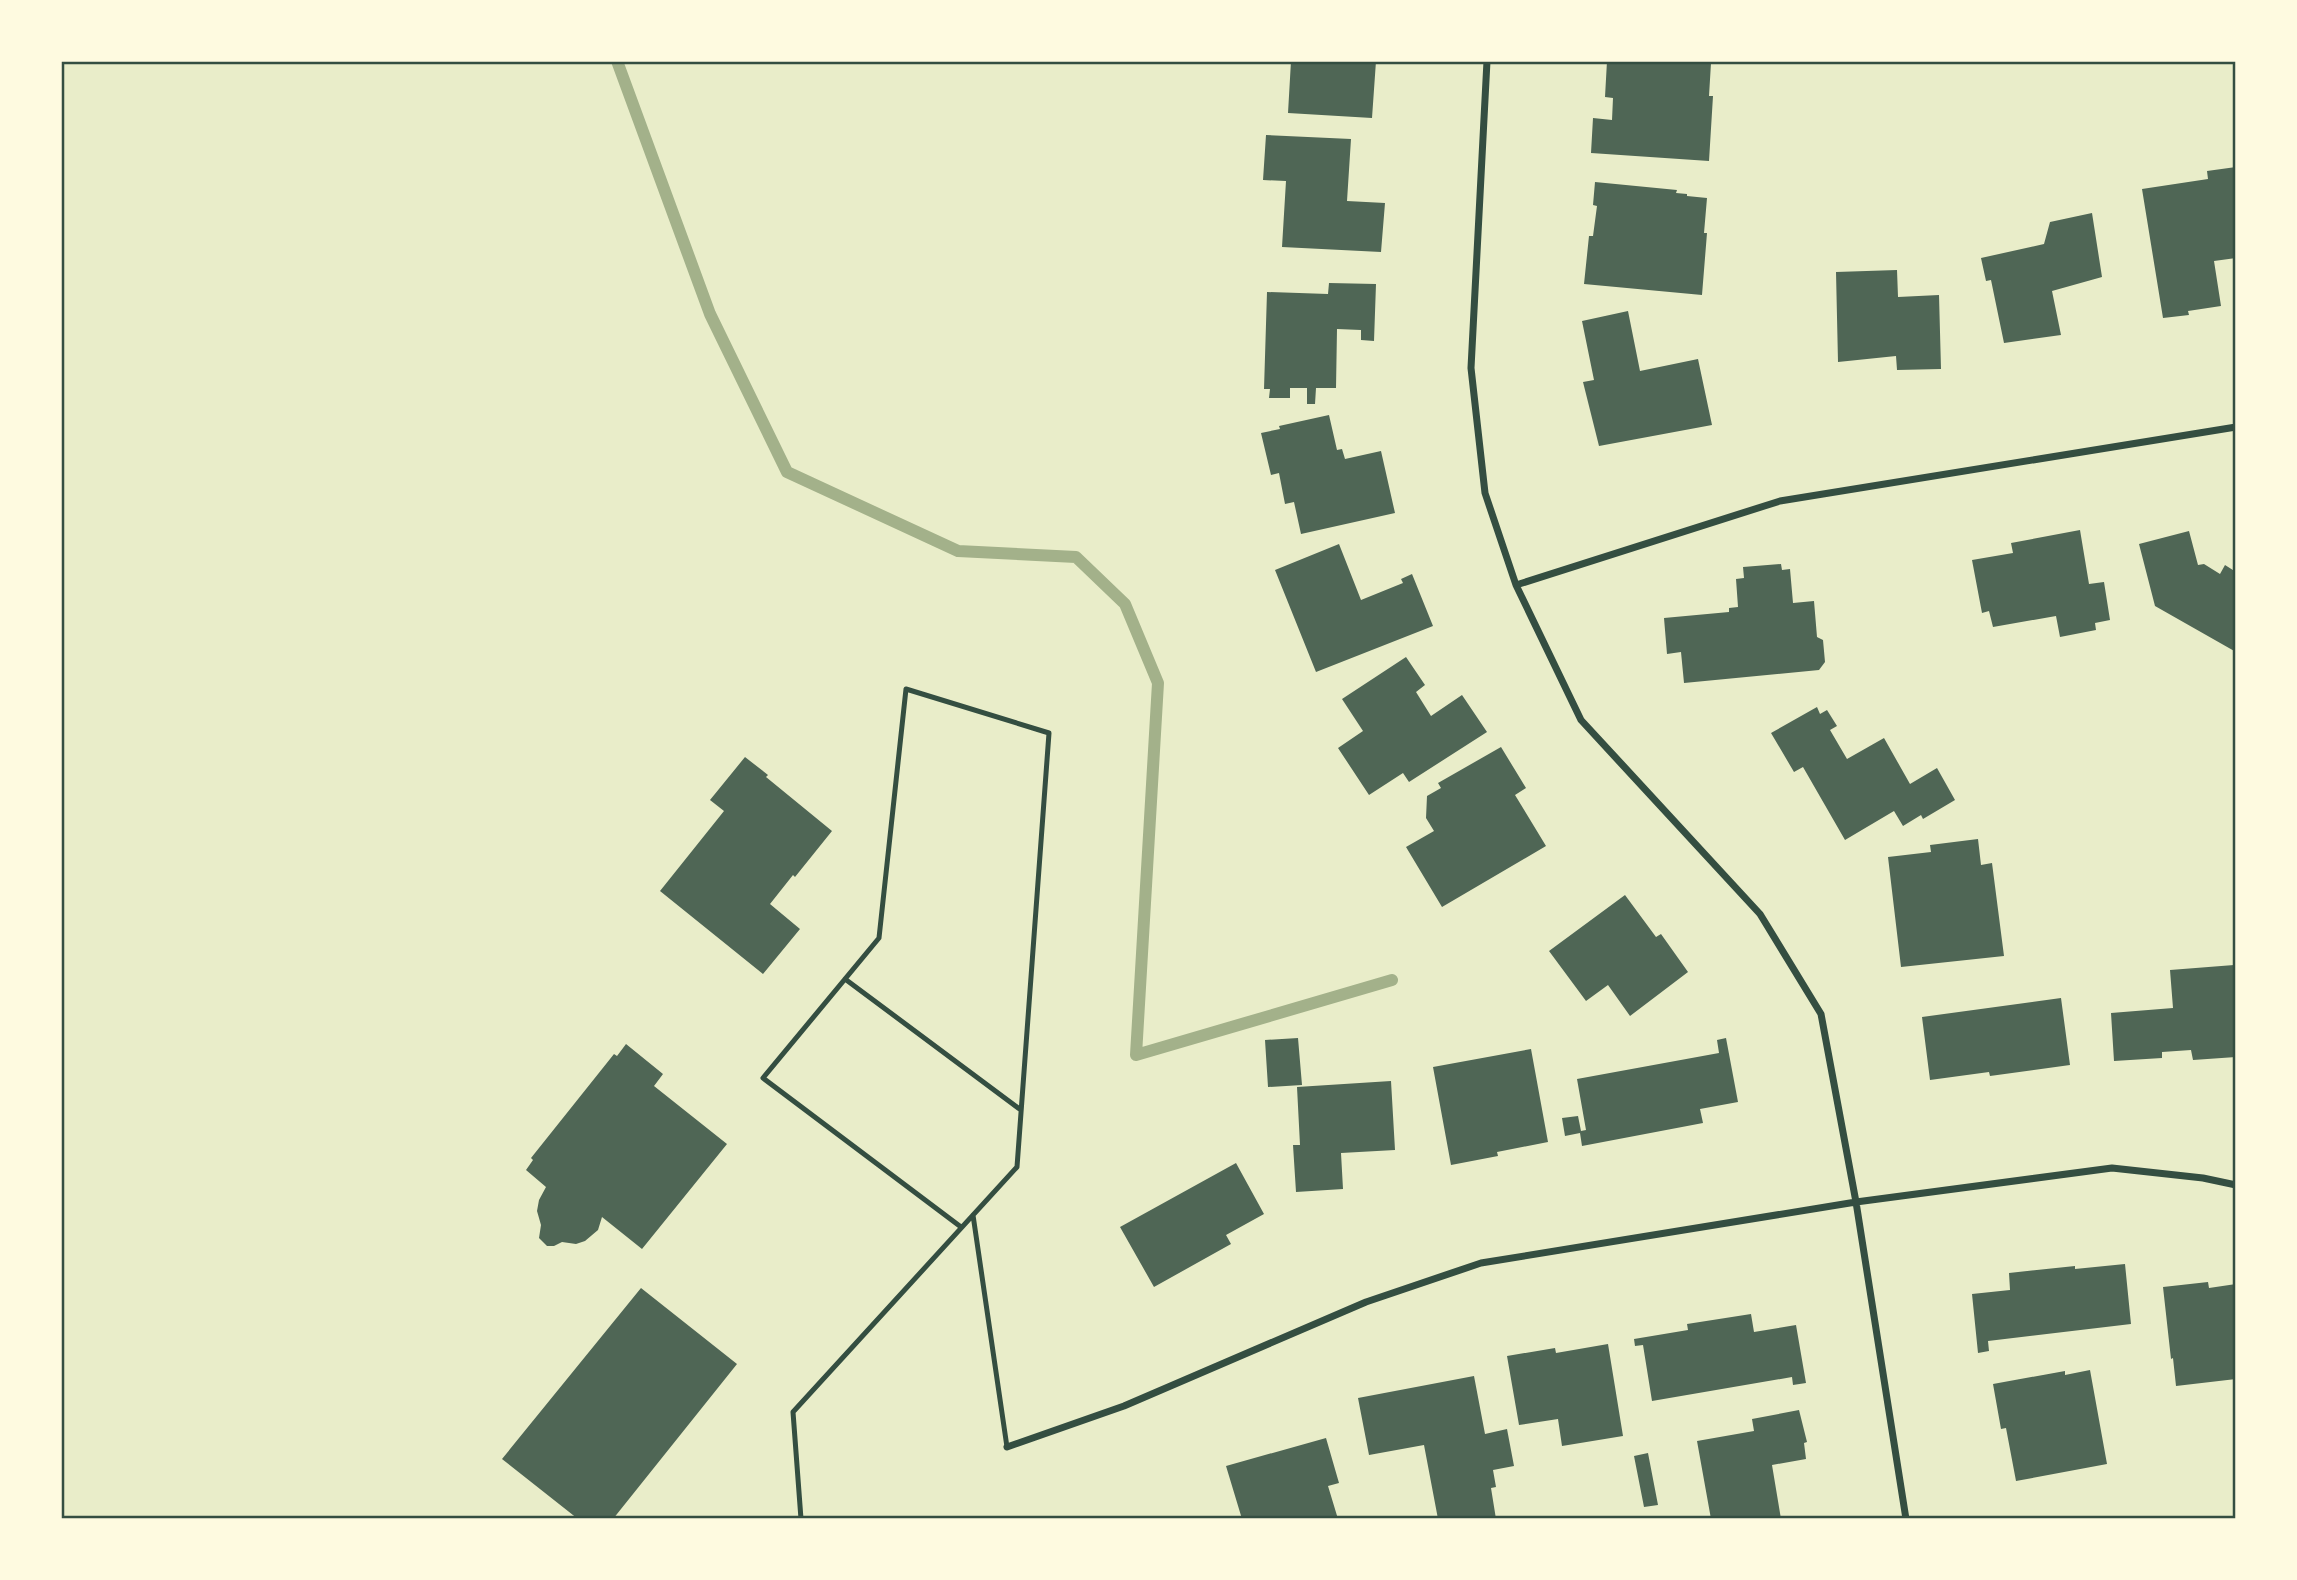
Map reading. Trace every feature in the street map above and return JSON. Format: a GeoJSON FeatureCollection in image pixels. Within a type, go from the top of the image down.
{"type":"FeatureCollection","features":[{"type":"Feature","properties":{"kind":"street"},"geometry":{"type":"LineString","coordinates":[[1487,61],[1471,368],[1485,494],[1516,585],[1581,720],[1760,914],[1821,1014],[1856,1202],[1906,1519]]}},
{"type":"Feature","properties":{"kind":"street"},"geometry":{"type":"LineString","coordinates":[[1516,585],[1780,501],[2236,427]]}},
{"type":"Feature","properties":{"kind":"street"},"geometry":{"type":"LineString","coordinates":[[1007,1447],[1124,1406],[1366,1302],[1480,1263],[1856,1202],[2112,1168],[2203,1178],[2236,1185]]}},
{"type":"Feature","properties":{"kind":"lane"},"geometry":{"type":"LineString","coordinates":[[801,1519],[793,1412],[1017,1167],[1049,733],[906,690],[879,938],[762,1078],[961,1227]]}},
{"type":"Feature","properties":{"kind":"lane"},"geometry":{"type":"LineString","coordinates":[[845,979],[1021,1110]]}},
{"type":"Feature","properties":{"kind":"lane"},"geometry":{"type":"LineString","coordinates":[[973,1214],[1007,1447]]}},
{"type":"Feature","properties":{"kind":"building"},"geometry":{"type":"Polygon","coordinates":[[[1291,61],[1376,61],[1372,118],[1288,113],[1291,61]]]}},
{"type":"Feature","properties":{"kind":"building"},"geometry":{"type":"Polygon","coordinates":[[[1607,61],[1711,63],[1709,96],[1713,96],[1709,161],[1591,153],[1593,118],[1612,120],[1613,98],[1605,97],[1607,61]]]}},
{"type":"Feature","properties":{"kind":"building"},"geometry":{"type":"Polygon","coordinates":[[[1266,135],[1351,139],[1347,201],[1385,203],[1381,252],[1282,247],[1286,181],[1263,180],[1266,135]]]}},
{"type":"Feature","properties":{"kind":"building"},"geometry":{"type":"Polygon","coordinates":[[[2236,167],[2236,258],[2214,261],[2221,306],[2188,311],[2189,315],[2163,318],[2142,189],[2208,179],[2207,171],[2236,167]]]}},
{"type":"Feature","properties":{"kind":"building"},"geometry":{"type":"Polygon","coordinates":[[[1595,182],[1677,190],[1676,193],[1687,196],[1707,198],[1702,295],[1584,284],[1589,236],[1593,236],[1597,206],[1593,205],[1595,182]]]}},
{"type":"Feature","properties":{"kind":"building"},"geometry":{"type":"Polygon","coordinates":[[[2092,213],[2102,277],[2052,291],[2061,335],[2004,343],[1991,280],[1986,281],[1981,258],[2044,244],[2050,222],[2092,213]]]}},
{"type":"Feature","properties":{"kind":"building"},"geometry":{"type":"Polygon","coordinates":[[[1897,270],[1898,297],[1939,295],[1941,369],[1897,370],[1896,356],[1838,362],[1836,272],[1897,270]]]}},
{"type":"Feature","properties":{"kind":"building"},"geometry":{"type":"Polygon","coordinates":[[[1329,283],[1376,284],[1374,341],[1361,340],[1361,330],[1337,329],[1336,388],[1316,388],[1315,404],[1307,404],[1307,388],[1290,388],[1290,398],[1269,398],[1270,389],[1264,389],[1267,292],[1328,294],[1329,283]]]}},
{"type":"Feature","properties":{"kind":"building"},"geometry":{"type":"Polygon","coordinates":[[[1628,311],[1640,371],[1698,359],[1712,425],[1599,446],[1583,382],[1594,380],[1582,321],[1628,311]]]}},
{"type":"Feature","properties":{"kind":"building"},"geometry":{"type":"Polygon","coordinates":[[[1329,415],[1337,450],[1342,449],[1345,459],[1381,451],[1395,513],[1301,534],[1294,502],[1285,504],[1279,473],[1271,475],[1261,433],[1280,429],[1279,426],[1329,415]]]}},
{"type":"Feature","properties":{"kind":"building"},"geometry":{"type":"Polygon","coordinates":[[[2080,530],[2089,584],[2104,582],[2110,620],[2095,623],[2096,630],[2060,637],[2056,616],[1993,627],[1989,611],[1982,613],[1972,560],[2013,553],[2011,543],[2080,530]]]}},
{"type":"Feature","properties":{"kind":"building"},"geometry":{"type":"Polygon","coordinates":[[[2189,531],[2198,565],[2204,564],[2220,574],[2225,565],[2236,572],[2236,652],[2155,606],[2139,544],[2189,531]]]}},
{"type":"Feature","properties":{"kind":"building"},"geometry":{"type":"Polygon","coordinates":[[[1339,544],[1361,600],[1403,583],[1401,579],[1412,574],[1433,626],[1316,672],[1275,570],[1339,544]]]}},
{"type":"Feature","properties":{"kind":"building"},"geometry":{"type":"Polygon","coordinates":[[[1781,564],[1782,570],[1790,569],[1793,603],[1814,601],[1817,637],[1823,640],[1825,662],[1819,670],[1684,683],[1681,652],[1667,654],[1664,618],[1729,612],[1729,608],[1738,607],[1736,579],[1744,578],[1743,567],[1781,564]]]}},
{"type":"Feature","properties":{"kind":"building"},"geometry":{"type":"Polygon","coordinates":[[[1406,657],[1425,685],[1416,692],[1431,716],[1462,695],[1487,732],[1409,782],[1403,773],[1369,795],[1338,748],[1363,731],[1342,699],[1406,657]]]}},
{"type":"Feature","properties":{"kind":"building"},"geometry":{"type":"Polygon","coordinates":[[[1817,707],[1820,714],[1827,710],[1837,726],[1830,730],[1847,759],[1884,738],[1910,784],[1937,768],[1955,800],[1923,819],[1921,815],[1903,826],[1894,811],[1845,840],[1803,767],[1794,772],[1771,733],[1817,707]]]}},
{"type":"Feature","properties":{"kind":"building"},"geometry":{"type":"Polygon","coordinates":[[[1501,747],[1526,788],[1515,795],[1546,846],[1442,907],[1406,847],[1434,831],[1426,818],[1427,796],[1441,788],[1438,783],[1501,747]]]}},
{"type":"Feature","properties":{"kind":"building"},"geometry":{"type":"Polygon","coordinates":[[[745,757],[832,831],[770,904],[800,929],[763,974],[660,891],[724,811],[710,800],[745,757]]]}},
{"type":"Feature","properties":{"kind":"building"},"geometry":{"type":"Polygon","coordinates":[[[1978,839],[1981,865],[1992,863],[2004,956],[1901,967],[1888,857],[1931,852],[1930,845],[1978,839]]]}},
{"type":"Feature","properties":{"kind":"building"},"geometry":{"type":"Polygon","coordinates":[[[1625,895],[1656,937],[1661,934],[1688,972],[1630,1016],[1608,985],[1586,1001],[1549,951],[1625,895]]]}},
{"type":"Feature","properties":{"kind":"building"},"geometry":{"type":"Polygon","coordinates":[[[2234,965],[2236,1057],[2193,1060],[2191,1050],[2162,1052],[2162,1058],[2114,1061],[2111,1013],[2173,1008],[2170,970],[2234,965]]]}},
{"type":"Feature","properties":{"kind":"building"},"geometry":{"type":"Polygon","coordinates":[[[2061,998],[2070,1065],[1990,1076],[1989,1072],[1930,1080],[1922,1017],[2061,998]]]}},
{"type":"Feature","properties":{"kind":"building"},"geometry":{"type":"Polygon","coordinates":[[[1298,1038],[1302,1085],[1268,1087],[1265,1040],[1298,1038]]]}},
{"type":"Feature","properties":{"kind":"building"},"geometry":{"type":"Polygon","coordinates":[[[1726,1038],[1738,1102],[1700,1109],[1703,1123],[1582,1146],[1580,1133],[1565,1136],[1562,1118],[1578,1116],[1581,1131],[1586,1130],[1577,1079],[1719,1053],[1717,1040],[1726,1038]]]}},
{"type":"Feature","properties":{"kind":"building"},"geometry":{"type":"Polygon","coordinates":[[[626,1044],[663,1074],[654,1086],[727,1144],[642,1249],[602,1217],[598,1230],[585,1241],[547,1246],[539,1238],[541,1225],[537,1211],[546,1187],[526,1170],[533,1160],[531,1158],[614,1054],[617,1056],[626,1044]]]}},
{"type":"Feature","properties":{"kind":"building"},"geometry":{"type":"Polygon","coordinates":[[[1531,1049],[1548,1142],[1451,1165],[1433,1067],[1531,1049]]]}},
{"type":"Feature","properties":{"kind":"building"},"geometry":{"type":"Polygon","coordinates":[[[1391,1081],[1395,1150],[1341,1153],[1343,1189],[1296,1192],[1293,1145],[1300,1145],[1297,1087],[1391,1081]]]}},
{"type":"Feature","properties":{"kind":"building"},"geometry":{"type":"Polygon","coordinates":[[[1236,1163],[1264,1214],[1226,1235],[1231,1244],[1154,1287],[1120,1227],[1236,1163]]]}},
{"type":"Feature","properties":{"kind":"building"},"geometry":{"type":"Polygon","coordinates":[[[2125,1264],[2131,1324],[1988,1341],[1989,1351],[1978,1353],[1972,1294],[2010,1290],[2009,1273],[2125,1264]]]}},
{"type":"Feature","properties":{"kind":"building"},"geometry":{"type":"Polygon","coordinates":[[[2208,1282],[2209,1288],[2236,1284],[2236,1379],[2176,1386],[2163,1287],[2208,1282]]]}},
{"type":"Feature","properties":{"kind":"building"},"geometry":{"type":"Polygon","coordinates":[[[641,1288],[737,1364],[613,1519],[578,1519],[502,1459],[641,1288]]]}},
{"type":"Feature","properties":{"kind":"building"},"geometry":{"type":"Polygon","coordinates":[[[1751,1314],[1754,1332],[1796,1325],[1806,1383],[1793,1385],[1792,1377],[1652,1401],[1643,1345],[1635,1346],[1634,1339],[1688,1330],[1687,1324],[1751,1314]]]}},
{"type":"Feature","properties":{"kind":"building"},"geometry":{"type":"Polygon","coordinates":[[[1608,1344],[1623,1436],[1562,1446],[1558,1419],[1519,1425],[1507,1356],[1555,1348],[1556,1353],[1608,1344]]]}},
{"type":"Feature","properties":{"kind":"building"},"geometry":{"type":"Polygon","coordinates":[[[2090,1370],[2107,1464],[2016,1481],[2006,1428],[2001,1429],[1993,1384],[2065,1371],[2065,1375],[2090,1370]]]}},
{"type":"Feature","properties":{"kind":"building"},"geometry":{"type":"Polygon","coordinates":[[[1474,1376],[1485,1434],[1507,1429],[1514,1466],[1493,1470],[1496,1487],[1491,1488],[1496,1519],[1438,1519],[1424,1445],[1369,1455],[1358,1398],[1474,1376]]]}},
{"type":"Feature","properties":{"kind":"building"},"geometry":{"type":"Polygon","coordinates":[[[1799,1410],[1807,1442],[1804,1443],[1806,1459],[1772,1465],[1781,1519],[1711,1519],[1697,1441],[1754,1431],[1752,1419],[1799,1410]]]}},
{"type":"Feature","properties":{"kind":"building"},"geometry":{"type":"Polygon","coordinates":[[[1326,1438],[1339,1483],[1328,1486],[1338,1519],[1242,1519],[1226,1466],[1326,1438]]]}},
{"type":"Feature","properties":{"kind":"building"},"geometry":{"type":"Polygon","coordinates":[[[1648,1453],[1658,1505],[1644,1507],[1634,1456],[1648,1453]]]}},
{"type":"Feature","properties":{"kind":"waterway"},"geometry":{"type":"LineString","coordinates":[[617,61],[710,314],[787,472],[958,551],[1076,557],[1125,604],[1158,683],[1136,1055],[1392,980]]}}]}
